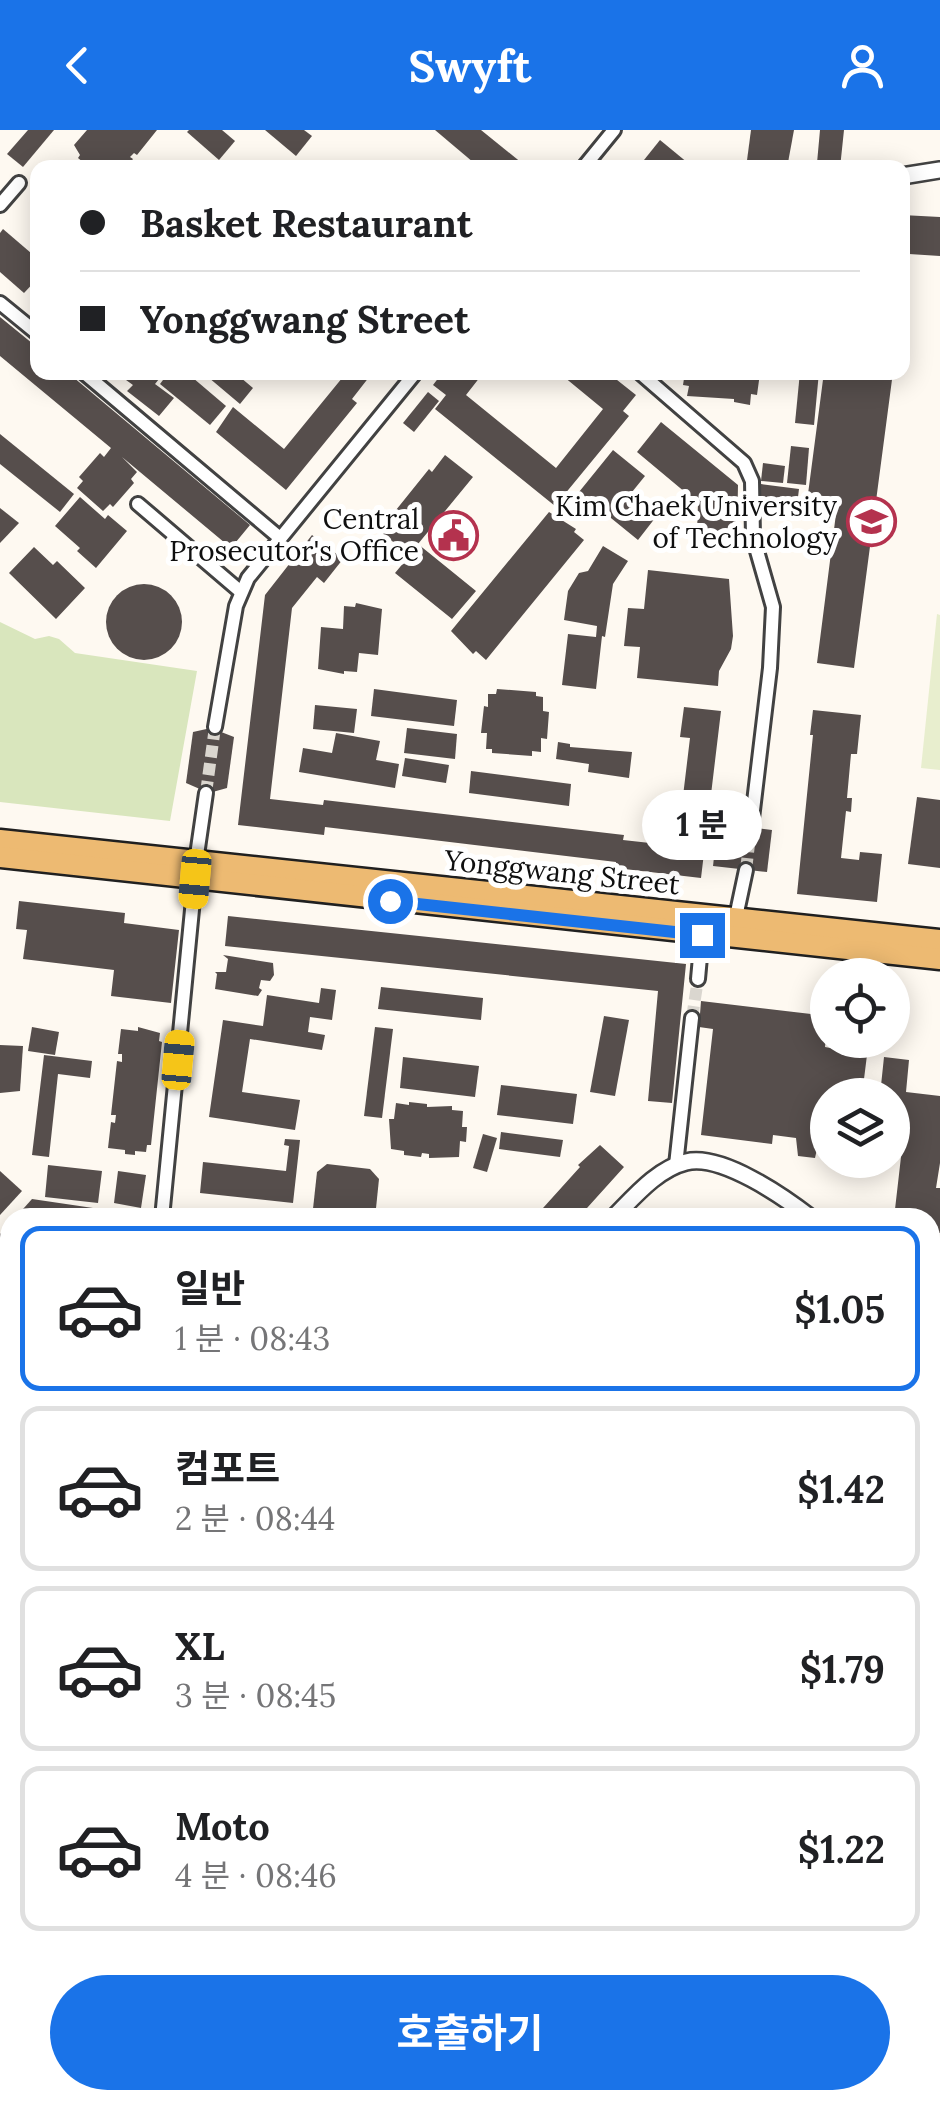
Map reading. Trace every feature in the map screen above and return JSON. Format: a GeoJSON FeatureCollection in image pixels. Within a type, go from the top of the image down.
{"type":"FeatureCollection","features":[{"type":"Feature","properties":{"kind":"main road","name":"Yonggwang Street"},"geometry":{"type":"LineString","coordinates":[[0,840],[196,871],[702,935],[940,959]]}},
{"type":"Feature","properties":{"kind":"main road","name":"Yonggwang Street"},"geometry":{"type":"LineString","coordinates":[[0,857],[736,917],[940,940]]}},
{"type":"Feature","properties":{"kind":"street"},"geometry":{"type":"LineString","coordinates":[[590,160],[614,130]]}},
{"type":"Feature","properties":{"kind":"street"},"geometry":{"type":"LineString","coordinates":[[910,175],[940,170]]}},
{"type":"Feature","properties":{"kind":"street"},"geometry":{"type":"LineString","coordinates":[[0,204],[19,182]]}},
{"type":"Feature","properties":{"kind":"street"},"geometry":{"type":"LineString","coordinates":[[0,303],[30,327]]}},
{"type":"Feature","properties":{"kind":"street"},"geometry":{"type":"LineString","coordinates":[[92,380],[280,538]]}},
{"type":"Feature","properties":{"kind":"street"},"geometry":{"type":"LineString","coordinates":[[215,728],[241,592],[248,578],[409,380]]}},
{"type":"Feature","properties":{"kind":"street"},"geometry":{"type":"LineString","coordinates":[[648,380],[744,463],[752,481],[753,538],[772,607],[770,668],[751,828]]}},
{"type":"Feature","properties":{"kind":"street"},"geometry":{"type":"LineString","coordinates":[[138,504],[241,592]]}},
{"type":"Feature","properties":{"kind":"street"},"geometry":{"type":"LineString","coordinates":[[163,1208],[206,793]]}},
{"type":"Feature","properties":{"kind":"street"},"geometry":{"type":"LineString","coordinates":[[736,917],[746,870]]}},
{"type":"Feature","properties":{"kind":"street"},"geometry":{"type":"LineString","coordinates":[[698,980],[702,935]]}},
{"type":"Feature","properties":{"kind":"street"},"geometry":{"type":"LineString","coordinates":[[676,1165],[692,1018]]}},
{"type":"Feature","properties":{"kind":"street"},"geometry":{"type":"LineString","coordinates":[[623,1208],[676,1165],[701,1160],[781,1194],[798,1208]]}},
{"type":"Feature","properties":{"kind":"green space"},"geometry":{"type":"Polygon","coordinates":[[[937,614],[940,615],[940,770],[921,768],[937,614]]]}},
{"type":"Feature","properties":{"kind":"green space"},"geometry":{"type":"Polygon","coordinates":[[[0,622],[35,639],[59,639],[75,653],[197,671],[170,821],[0,802],[0,622]]]}},
{"type":"Feature","properties":{"kind":"building"},"geometry":{"type":"Polygon","coordinates":[[[28,130],[54,130],[23,167],[7,154],[28,130]]]}},
{"type":"Feature","properties":{"kind":"building"},"geometry":{"type":"Polygon","coordinates":[[[87,130],[157,130],[137,155],[130,157],[132,160],[80,160],[74,145],[87,130]]]}},
{"type":"Feature","properties":{"kind":"building"},"geometry":{"type":"Polygon","coordinates":[[[189,130],[222,130],[235,141],[219,160],[189,130]]]}},
{"type":"Feature","properties":{"kind":"building"},"geometry":{"type":"Polygon","coordinates":[[[265,130],[304,130],[312,136],[296,156],[265,130]]]}},
{"type":"Feature","properties":{"kind":"building"},"geometry":{"type":"Polygon","coordinates":[[[435,130],[481,130],[518,160],[471,160],[435,130]]]}},
{"type":"Feature","properties":{"kind":"building"},"geometry":{"type":"Polygon","coordinates":[[[751,130],[794,130],[788,160],[747,160],[751,130]]]}},
{"type":"Feature","properties":{"kind":"building"},"geometry":{"type":"Polygon","coordinates":[[[820,130],[844,130],[841,160],[817,160],[820,130]]]}},
{"type":"Feature","properties":{"kind":"building"},"geometry":{"type":"Polygon","coordinates":[[[660,140],[684,160],[644,160],[660,140]]]}},
{"type":"Feature","properties":{"kind":"building"},"geometry":{"type":"Polygon","coordinates":[[[910,215],[940,217],[940,256],[910,254],[910,215]]]}},
{"type":"Feature","properties":{"kind":"building"},"geometry":{"type":"Polygon","coordinates":[[[3,229],[30,252],[30,287],[24,293],[0,272],[3,229]]]}},
{"type":"Feature","properties":{"kind":"building"},"geometry":{"type":"Polygon","coordinates":[[[0,317],[30,341],[30,380],[77,380],[250,525],[231,548],[122,457],[137,472],[131,479],[134,483],[113,507],[110,504],[103,511],[77,488],[83,481],[79,477],[100,453],[104,457],[111,448],[0,356],[0,317]]]}},
{"type":"Feature","properties":{"kind":"building"},"geometry":{"type":"Polygon","coordinates":[[[126,380],[158,380],[155,384],[174,398],[159,416],[127,391],[133,385],[126,380]]]}},
{"type":"Feature","properties":{"kind":"building"},"geometry":{"type":"Polygon","coordinates":[[[163,380],[195,380],[226,406],[210,425],[160,384],[163,380]]]}},
{"type":"Feature","properties":{"kind":"building"},"geometry":{"type":"Polygon","coordinates":[[[212,380],[244,380],[253,388],[240,404],[212,380]]]}},
{"type":"Feature","properties":{"kind":"building"},"geometry":{"type":"Polygon","coordinates":[[[340,380],[367,380],[352,399],[357,403],[286,490],[216,432],[233,407],[284,449],[340,380]]]}},
{"type":"Feature","properties":{"kind":"building"},"geometry":{"type":"Polygon","coordinates":[[[437,380],[478,380],[466,395],[556,468],[603,409],[568,380],[617,380],[636,395],[623,411],[629,416],[555,506],[435,409],[446,395],[433,385],[437,380]]]}},
{"type":"Feature","properties":{"kind":"building"},"geometry":{"type":"Polygon","coordinates":[[[684,380],[759,380],[757,395],[751,394],[750,405],[734,399],[687,396],[689,386],[683,385],[684,380]]]}},
{"type":"Feature","properties":{"kind":"building"},"geometry":{"type":"Polygon","coordinates":[[[799,380],[818,380],[814,425],[795,423],[799,380]]]}},
{"type":"Feature","properties":{"kind":"building"},"geometry":{"type":"Polygon","coordinates":[[[823,380],[892,380],[854,668],[817,663],[838,498],[808,494],[823,380]]]}},
{"type":"Feature","properties":{"kind":"building"},"geometry":{"type":"Polygon","coordinates":[[[428,392],[439,401],[414,432],[403,423],[428,392]]]}},
{"type":"Feature","properties":{"kind":"building"},"geometry":{"type":"Polygon","coordinates":[[[661,422],[738,485],[737,533],[697,532],[698,503],[637,452],[661,422]]]}},
{"type":"Feature","properties":{"kind":"building"},"geometry":{"type":"Polygon","coordinates":[[[0,434],[74,494],[60,512],[0,464],[0,434]]]}},
{"type":"Feature","properties":{"kind":"building"},"geometry":{"type":"Polygon","coordinates":[[[791,446],[809,448],[806,485],[787,483],[791,446]]]}},
{"type":"Feature","properties":{"kind":"building"},"geometry":{"type":"Polygon","coordinates":[[[613,450],[645,476],[632,492],[659,513],[638,540],[579,492],[613,450]]]}},
{"type":"Feature","properties":{"kind":"building"},"geometry":{"type":"Polygon","coordinates":[[[445,455],[473,477],[418,544],[476,591],[452,619],[395,573],[410,555],[383,534],[395,518],[392,515],[445,455]]]}},
{"type":"Feature","properties":{"kind":"building"},"geometry":{"type":"Polygon","coordinates":[[[763,463],[785,466],[783,483],[761,481],[763,463]]]}},
{"type":"Feature","properties":{"kind":"building"},"geometry":{"type":"Polygon","coordinates":[[[761,484],[799,489],[796,513],[758,508],[761,484]]]}},
{"type":"Feature","properties":{"kind":"building"},"geometry":{"type":"Polygon","coordinates":[[[80,497],[105,519],[108,515],[127,531],[96,568],[55,526],[80,497]]]}},
{"type":"Feature","properties":{"kind":"building"},"geometry":{"type":"Polygon","coordinates":[[[0,508],[19,523],[0,543],[0,508]]]}},
{"type":"Feature","properties":{"kind":"building"},"geometry":{"type":"Polygon","coordinates":[[[549,512],[576,529],[574,532],[584,540],[486,660],[476,651],[473,654],[451,631],[549,512]]]}},
{"type":"Feature","properties":{"kind":"building"},"geometry":{"type":"Polygon","coordinates":[[[312,535],[343,559],[324,583],[317,577],[292,608],[270,799],[323,805],[324,800],[624,835],[623,840],[677,846],[690,738],[680,737],[684,707],[721,711],[701,878],[616,868],[616,862],[325,827],[324,835],[238,825],[265,595],[312,535]]]}},
{"type":"Feature","properties":{"kind":"building"},"geometry":{"type":"Polygon","coordinates":[[[603,546],[628,561],[613,584],[596,689],[562,685],[568,634],[596,637],[597,626],[564,620],[568,591],[579,573],[588,571],[603,546]]]}},
{"type":"Feature","properties":{"kind":"building"},"geometry":{"type":"Polygon","coordinates":[[[34,547],[53,565],[57,561],[85,588],[56,619],[9,573],[34,547]]]}},
{"type":"Feature","properties":{"kind":"building"},"geometry":{"type":"Polygon","coordinates":[[[648,570],[729,579],[733,636],[719,671],[718,686],[637,678],[640,647],[624,646],[628,608],[644,609],[648,570]]]}},
{"type":"Feature","properties":{"kind":"building"},"geometry":{"type":"Polygon","coordinates":[[[144,584],[171,595],[182,622],[171,649],[144,660],[117,649],[106,622],[117,595],[144,584]]]}},
{"type":"Feature","properties":{"kind":"building"},"geometry":{"type":"Polygon","coordinates":[[[356,603],[382,609],[378,655],[359,653],[357,672],[318,669],[321,627],[343,629],[344,606],[355,607],[356,603]]]}},
{"type":"Feature","properties":{"kind":"building"},"geometry":{"type":"Polygon","coordinates":[[[374,689],[457,700],[454,726],[371,716],[374,689]]]}},
{"type":"Feature","properties":{"kind":"building"},"geometry":{"type":"Polygon","coordinates":[[[497,689],[536,692],[536,696],[543,697],[543,711],[549,712],[547,739],[541,738],[541,752],[532,751],[532,756],[492,753],[492,749],[486,749],[487,733],[481,733],[484,706],[488,707],[488,694],[496,694],[497,689]]]}},
{"type":"Feature","properties":{"kind":"building"},"geometry":{"type":"Polygon","coordinates":[[[315,705],[357,709],[354,733],[313,729],[315,705]]]}},
{"type":"Feature","properties":{"kind":"building"},"geometry":{"type":"Polygon","coordinates":[[[813,710],[861,715],[857,754],[851,754],[847,798],[852,798],[851,812],[846,811],[841,858],[859,860],[860,852],[882,854],[877,902],[797,894],[813,710]]]}},
{"type":"Feature","properties":{"kind":"building"},"geometry":{"type":"Polygon","coordinates":[[[211,728],[234,737],[227,788],[209,793],[186,783],[193,732],[211,728]]]}},
{"type":"Feature","properties":{"kind":"building"},"geometry":{"type":"Polygon","coordinates":[[[407,728],[457,734],[455,759],[404,753],[407,728]]]}},
{"type":"Feature","properties":{"kind":"building"},"geometry":{"type":"Polygon","coordinates":[[[336,733],[380,741],[376,760],[399,764],[395,788],[299,772],[303,748],[332,753],[336,733]]]}},
{"type":"Feature","properties":{"kind":"building"},"geometry":{"type":"Polygon","coordinates":[[[558,742],[570,747],[632,752],[629,778],[588,772],[589,764],[556,759],[558,742]]]}},
{"type":"Feature","properties":{"kind":"building"},"geometry":{"type":"Polygon","coordinates":[[[405,758],[449,765],[446,783],[402,776],[405,758]]]}},
{"type":"Feature","properties":{"kind":"building"},"geometry":{"type":"Polygon","coordinates":[[[471,771],[571,784],[569,806],[469,793],[471,771]]]}},
{"type":"Feature","properties":{"kind":"building"},"geometry":{"type":"Polygon","coordinates":[[[917,797],[940,800],[940,868],[908,864],[917,797]]]}},
{"type":"Feature","properties":{"kind":"building"},"geometry":{"type":"Polygon","coordinates":[[[718,823],[772,830],[767,872],[713,866],[718,823]]]}},
{"type":"Feature","properties":{"kind":"building"},"geometry":{"type":"Polygon","coordinates":[[[19,901],[125,913],[124,923],[179,930],[171,1003],[111,996],[114,970],[23,959],[27,930],[16,929],[19,901]]]}},
{"type":"Feature","properties":{"kind":"building"},"geometry":{"type":"Polygon","coordinates":[[[228,916],[686,964],[672,1103],[648,1101],[658,991],[225,946],[228,916]]]}},
{"type":"Feature","properties":{"kind":"building"},"geometry":{"type":"Polygon","coordinates":[[[223,955],[273,963],[274,975],[270,981],[261,980],[258,996],[215,989],[215,972],[226,972],[228,959],[223,955]]]}},
{"type":"Feature","properties":{"kind":"building"},"geometry":{"type":"Polygon","coordinates":[[[381,987],[483,998],[481,1020],[378,1009],[381,987]]]}},
{"type":"Feature","properties":{"kind":"building"},"geometry":{"type":"Polygon","coordinates":[[[321,988],[336,990],[332,1020],[310,1017],[308,1032],[325,1035],[322,1050],[250,1039],[242,1092],[300,1100],[295,1130],[209,1117],[223,1020],[263,1026],[267,995],[319,1003],[321,988]]]}},
{"type":"Feature","properties":{"kind":"building"},"geometry":{"type":"Polygon","coordinates":[[[701,1001],[810,1014],[810,1058],[867,1058],[864,1078],[810,1078],[810,1157],[798,1156],[796,1138],[773,1135],[772,1144],[701,1135],[713,1029],[699,1027],[701,1001]]]}},
{"type":"Feature","properties":{"kind":"building"},"geometry":{"type":"Polygon","coordinates":[[[604,1016],[629,1020],[615,1096],[590,1092],[604,1016]]]}},
{"type":"Feature","properties":{"kind":"building"},"geometry":{"type":"Polygon","coordinates":[[[32,1027],[59,1032],[55,1055],[28,1051],[32,1027]]]}},
{"type":"Feature","properties":{"kind":"building"},"geometry":{"type":"Polygon","coordinates":[[[138,1027],[160,1033],[162,1042],[151,1145],[147,1145],[146,1152],[135,1151],[135,1155],[108,1148],[111,1122],[115,1123],[116,1115],[111,1115],[117,1061],[122,1062],[122,1054],[118,1054],[121,1029],[138,1031],[138,1027]]]}},
{"type":"Feature","properties":{"kind":"building"},"geometry":{"type":"Polygon","coordinates":[[[375,1027],[393,1029],[382,1118],[364,1116],[375,1027]]]}},
{"type":"Feature","properties":{"kind":"building"},"geometry":{"type":"Polygon","coordinates":[[[0,1045],[23,1046],[20,1091],[0,1093],[0,1045]]]}},
{"type":"Feature","properties":{"kind":"building"},"geometry":{"type":"Polygon","coordinates":[[[44,1055],[92,1061],[90,1078],[58,1074],[49,1157],[32,1155],[44,1055]]]}},
{"type":"Feature","properties":{"kind":"building"},"geometry":{"type":"Polygon","coordinates":[[[403,1057],[479,1066],[475,1097],[400,1088],[403,1057]]]}},
{"type":"Feature","properties":{"kind":"building"},"geometry":{"type":"Polygon","coordinates":[[[884,1058],[909,1060],[907,1078],[882,1078],[884,1058]]]}},
{"type":"Feature","properties":{"kind":"building"},"geometry":{"type":"Polygon","coordinates":[[[501,1085],[577,1094],[573,1124],[497,1115],[501,1085]]]}},
{"type":"Feature","properties":{"kind":"building"},"geometry":{"type":"Polygon","coordinates":[[[910,1092],[940,1096],[936,1188],[940,1188],[940,1208],[895,1208],[899,1178],[910,1178],[910,1092]]]}},
{"type":"Feature","properties":{"kind":"building"},"geometry":{"type":"Polygon","coordinates":[[[396,1103],[427,1107],[452,1106],[452,1110],[463,1111],[466,1142],[460,1141],[459,1157],[429,1158],[429,1154],[404,1155],[404,1151],[391,1149],[389,1119],[394,1119],[396,1103]]]}},
{"type":"Feature","properties":{"kind":"building"},"geometry":{"type":"Polygon","coordinates":[[[501,1132],[563,1140],[560,1157],[499,1149],[501,1132]]]}},
{"type":"Feature","properties":{"kind":"building"},"geometry":{"type":"Polygon","coordinates":[[[483,1134],[497,1138],[487,1172],[473,1168],[483,1134]]]}},
{"type":"Feature","properties":{"kind":"building"},"geometry":{"type":"Polygon","coordinates":[[[285,1139],[300,1140],[293,1203],[200,1193],[203,1162],[286,1171],[289,1146],[284,1145],[285,1139]]]}},
{"type":"Feature","properties":{"kind":"building"},"geometry":{"type":"Polygon","coordinates":[[[600,1145],[624,1167],[587,1208],[543,1208],[580,1167],[600,1145]]]}},
{"type":"Feature","properties":{"kind":"building"},"geometry":{"type":"Polygon","coordinates":[[[327,1164],[370,1169],[379,1179],[376,1208],[313,1208],[317,1172],[327,1164]]]}},
{"type":"Feature","properties":{"kind":"building"},"geometry":{"type":"Polygon","coordinates":[[[48,1165],[102,1171],[98,1203],[45,1197],[48,1165]]]}},
{"type":"Feature","properties":{"kind":"building"},"geometry":{"type":"Polygon","coordinates":[[[0,1171],[22,1191],[6,1208],[0,1208],[0,1171]]]}},
{"type":"Feature","properties":{"kind":"building"},"geometry":{"type":"Polygon","coordinates":[[[118,1171],[146,1175],[141,1208],[114,1203],[118,1171]]]}},
{"type":"Feature","properties":{"kind":"building"},"geometry":{"type":"Polygon","coordinates":[[[32,1199],[93,1208],[24,1208],[32,1199]]]}},
{"type":"Feature","properties":{"kind":"tunnel"},"geometry":{"type":"LineString","coordinates":[[206,793],[215,727]]}},
{"type":"Feature","properties":{"kind":"tunnel"},"geometry":{"type":"LineString","coordinates":[[746,870],[751,827]]}},
{"type":"Feature","properties":{"kind":"tunnel"},"geometry":{"type":"LineString","coordinates":[[692,1018],[698,979]]}},
{"type":"Feature","properties":{"kind":"place","name":"Kim Chaek University of Technology"},"geometry":{"type":"Point","coordinates":[872,522]}},
{"type":"Feature","properties":{"kind":"place","name":"Central Prosecutor's Office"},"geometry":{"type":"Point","coordinates":[454,535]}},
{"type":"Feature","properties":{"kind":"route"},"geometry":{"type":"LineString","coordinates":[[390,901],[702,935]]}}]}
